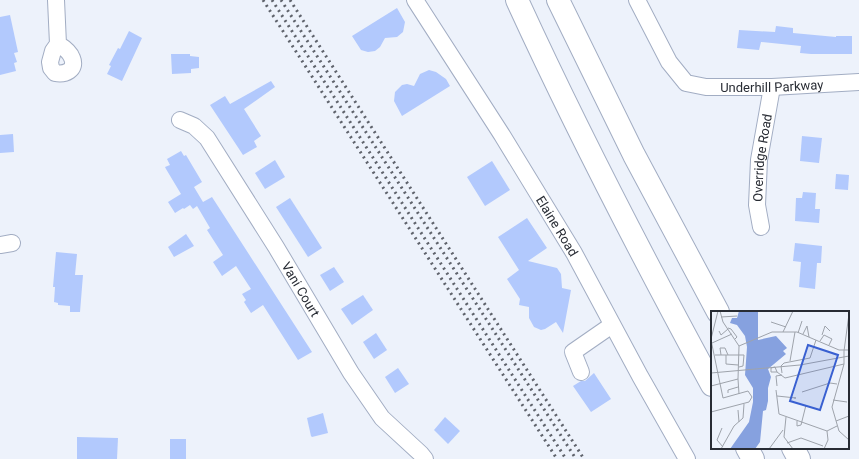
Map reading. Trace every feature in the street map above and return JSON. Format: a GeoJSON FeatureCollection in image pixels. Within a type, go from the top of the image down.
{"type":"FeatureCollection","features":[{"type":"Feature","properties":{"kind":"highway"},"geometry":{"type":"LineString","coordinates":[[517,0],[581,135],[645,260],[711,383]]}},
{"type":"Feature","properties":{"kind":"highway"},"geometry":{"type":"LineString","coordinates":[[558,0],[634,155],[717,311]]}},
{"type":"Feature","properties":{"kind":"highway"},"geometry":{"type":"LineString","coordinates":[[748,449],[753,459]]}},
{"type":"Feature","properties":{"kind":"highway"},"geometry":{"type":"LineString","coordinates":[[794,449],[799,459]]}},
{"type":"Feature","properties":{"kind":"street"},"geometry":{"type":"LineString","coordinates":[[56,0],[58,44]]}},
{"type":"Feature","properties":{"kind":"street","name":"Elaine Road"},"geometry":{"type":"LineString","coordinates":[[415,0],[502,135],[566,240],[687,459]]}},
{"type":"Feature","properties":{"kind":"street","name":"Underhill Parkway"},"geometry":{"type":"LineString","coordinates":[[637,0],[669,62],[686,83],[706,87],[772,88],[859,82]]}},
{"type":"Feature","properties":{"kind":"street","name":"Overridge Road"},"geometry":{"type":"LineString","coordinates":[[761,227],[757,205],[759,160],[772,88]]}},
{"type":"Feature","properties":{"kind":"street","name":"Vani Court"},"geometry":{"type":"LineString","coordinates":[[180,120],[194,126],[207,138],[276,247],[351,373],[382,418],[425,459]]}},
{"type":"Feature","properties":{"kind":"street"},"geometry":{"type":"LineString","coordinates":[[581,372],[573,352],[612,325]]}},
{"type":"Feature","properties":{"kind":"building"},"geometry":{"type":"Polygon","coordinates":[[[397,8],[405,22],[403,32],[397,37],[385,38],[380,47],[375,51],[368,52],[361,50],[352,36],[397,8]]]}},
{"type":"Feature","properties":{"kind":"building"},"geometry":{"type":"Polygon","coordinates":[[[10,15],[18,52],[14,53],[17,62],[14,63],[16,71],[0,75],[0,17],[10,15]]]}},
{"type":"Feature","properties":{"kind":"building"},"geometry":{"type":"Polygon","coordinates":[[[776,26],[793,28],[793,33],[836,37],[852,36],[852,54],[800,53],[801,46],[761,42],[759,50],[737,48],[739,30],[775,32],[776,26]]]}},
{"type":"Feature","properties":{"kind":"building"},"geometry":{"type":"Polygon","coordinates":[[[129,31],[142,38],[122,81],[107,74],[111,66],[109,65],[118,48],[120,49],[129,31]]]}},
{"type":"Feature","properties":{"kind":"building"},"geometry":{"type":"Polygon","coordinates":[[[171,54],[190,54],[190,56],[199,57],[199,68],[191,69],[191,73],[172,74],[171,54]]]}},
{"type":"Feature","properties":{"kind":"building"},"geometry":{"type":"Polygon","coordinates":[[[429,70],[436,72],[446,79],[450,86],[402,116],[394,101],[395,92],[402,85],[407,84],[414,86],[420,74],[429,70]]]}},
{"type":"Feature","properties":{"kind":"building"},"geometry":{"type":"Polygon","coordinates":[[[271,81],[275,87],[244,109],[261,136],[254,141],[257,147],[243,155],[210,105],[225,96],[230,104],[271,81]]]}},
{"type":"Feature","properties":{"kind":"building"},"geometry":{"type":"Polygon","coordinates":[[[13,134],[14,152],[0,153],[0,135],[13,134]]]}},
{"type":"Feature","properties":{"kind":"building"},"geometry":{"type":"Polygon","coordinates":[[[802,136],[822,138],[819,163],[800,161],[802,136]]]}},
{"type":"Feature","properties":{"kind":"building"},"geometry":{"type":"Polygon","coordinates":[[[181,151],[184,156],[186,155],[202,182],[194,187],[203,202],[212,197],[312,352],[298,360],[263,305],[251,313],[244,302],[246,300],[242,294],[251,289],[236,266],[222,276],[213,262],[223,255],[207,230],[210,228],[197,206],[193,209],[190,205],[175,213],[168,202],[181,194],[165,167],[170,165],[167,159],[181,151]]]}},
{"type":"Feature","properties":{"kind":"building"},"geometry":{"type":"Polygon","coordinates":[[[275,160],[285,177],[265,189],[255,173],[275,160]]]}},
{"type":"Feature","properties":{"kind":"building"},"geometry":{"type":"Polygon","coordinates":[[[492,161],[510,190],[485,206],[467,177],[492,161]]]}},
{"type":"Feature","properties":{"kind":"building"},"geometry":{"type":"Polygon","coordinates":[[[836,174],[849,175],[848,190],[835,189],[836,174]]]}},
{"type":"Feature","properties":{"kind":"building"},"geometry":{"type":"Polygon","coordinates":[[[803,192],[816,193],[815,209],[820,209],[819,223],[795,221],[796,198],[802,198],[803,192]]]}},
{"type":"Feature","properties":{"kind":"building"},"geometry":{"type":"Polygon","coordinates":[[[290,198],[322,248],[308,257],[276,207],[290,198]]]}},
{"type":"Feature","properties":{"kind":"building"},"geometry":{"type":"Polygon","coordinates":[[[527,218],[547,248],[528,261],[557,268],[561,274],[562,288],[571,290],[563,333],[556,322],[541,330],[534,327],[529,318],[529,307],[519,305],[520,299],[507,279],[519,270],[498,237],[527,218]]]}},
{"type":"Feature","properties":{"kind":"building"},"geometry":{"type":"Polygon","coordinates":[[[186,234],[194,246],[174,257],[168,247],[186,234]]]}},
{"type":"Feature","properties":{"kind":"building"},"geometry":{"type":"Polygon","coordinates":[[[795,243],[822,246],[821,263],[817,263],[815,289],[799,287],[801,262],[793,261],[795,243]]]}},
{"type":"Feature","properties":{"kind":"building"},"geometry":{"type":"Polygon","coordinates":[[[56,252],[77,254],[75,275],[83,275],[80,312],[70,312],[70,306],[58,305],[58,303],[54,302],[55,287],[53,287],[56,252]]]}},
{"type":"Feature","properties":{"kind":"building"},"geometry":{"type":"Polygon","coordinates":[[[334,267],[344,282],[330,291],[320,275],[334,267]]]}},
{"type":"Feature","properties":{"kind":"building"},"geometry":{"type":"Polygon","coordinates":[[[363,295],[373,310],[352,325],[341,309],[363,295]]]}},
{"type":"Feature","properties":{"kind":"building"},"geometry":{"type":"Polygon","coordinates":[[[376,333],[387,350],[374,359],[363,342],[376,333]]]}},
{"type":"Feature","properties":{"kind":"building"},"geometry":{"type":"Polygon","coordinates":[[[398,368],[409,384],[395,393],[385,377],[398,368]]]}},
{"type":"Feature","properties":{"kind":"building"},"geometry":{"type":"Polygon","coordinates":[[[594,373],[611,399],[591,412],[573,386],[581,381],[585,381],[594,373]]]}},
{"type":"Feature","properties":{"kind":"building"},"geometry":{"type":"Polygon","coordinates":[[[323,413],[328,433],[312,437],[307,418],[323,413]]]}},
{"type":"Feature","properties":{"kind":"building"},"geometry":{"type":"Polygon","coordinates":[[[445,417],[460,431],[448,444],[434,430],[445,417]]]}},
{"type":"Feature","properties":{"kind":"building"},"geometry":{"type":"Polygon","coordinates":[[[77,437],[118,438],[117,459],[77,459],[77,437]]]}},
{"type":"Feature","properties":{"kind":"building"},"geometry":{"type":"Polygon","coordinates":[[[170,439],[186,439],[186,459],[170,459],[170,439]]]}},
{"type":"Feature","properties":{"kind":"railway"},"geometry":{"type":"LineString","coordinates":[[263,0],[557,459]]}},
{"type":"Feature","properties":{"kind":"railway"},"geometry":{"type":"LineString","coordinates":[[272,0],[566,459]]}},
{"type":"Feature","properties":{"kind":"railway"},"geometry":{"type":"LineString","coordinates":[[281,0],[576,459]]}},
{"type":"Feature","properties":{"kind":"railway"},"geometry":{"type":"LineString","coordinates":[[290,0],[584,459]]}}]}
